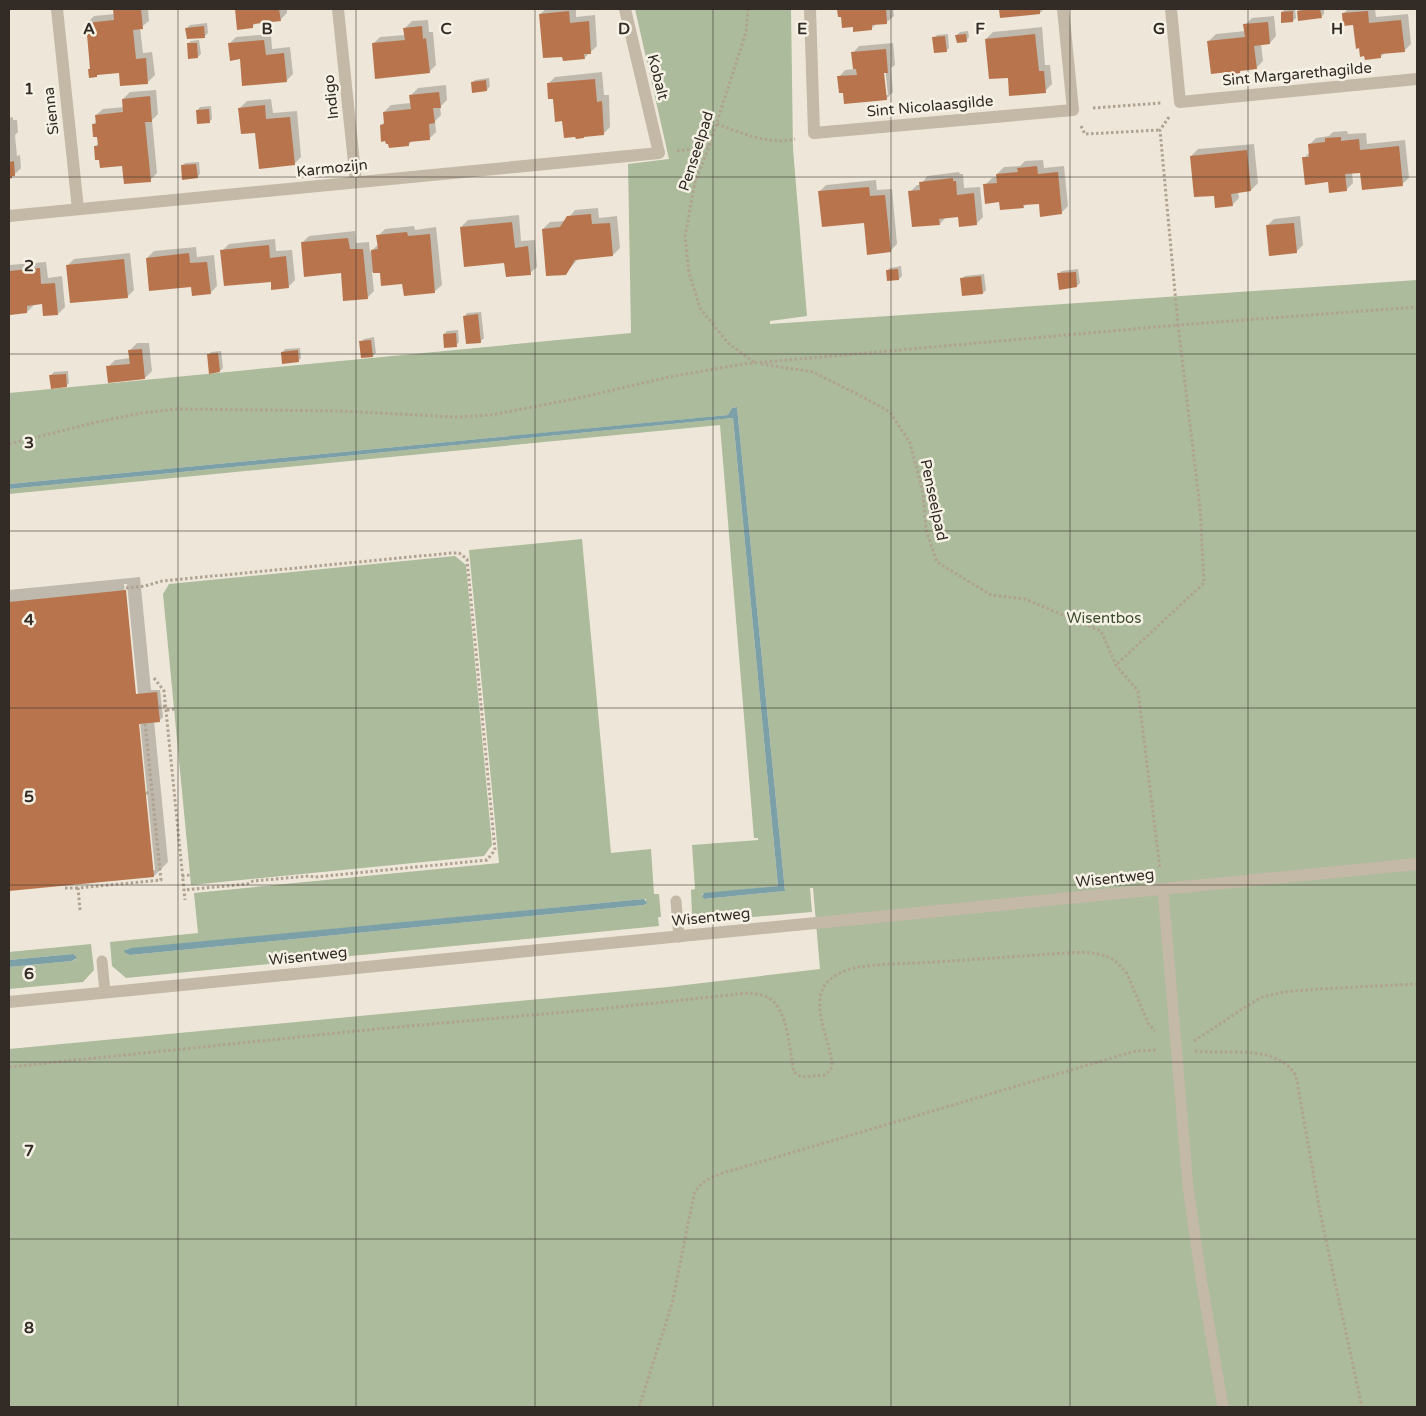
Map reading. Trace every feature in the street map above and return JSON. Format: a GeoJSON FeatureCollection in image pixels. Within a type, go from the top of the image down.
{"type":"FeatureCollection","features":[{"type":"Feature","properties":{"kind":"street","name":"Sienna"},"geometry":{"type":"LineString","coordinates":[[56,9],[78,209]]}},
{"type":"Feature","properties":{"kind":"street","name":"Indigo"},"geometry":{"type":"LineString","coordinates":[[338,9],[356,182]]}},
{"type":"Feature","properties":{"kind":"street","name":"Kobalt"},"geometry":{"type":"LineString","coordinates":[[625,9],[659,153]]}},
{"type":"Feature","properties":{"kind":"street"},"geometry":{"type":"LineString","coordinates":[[810,9],[814,133]]}},
{"type":"Feature","properties":{"kind":"street"},"geometry":{"type":"LineString","coordinates":[[1063,9],[1073,110]]}},
{"type":"Feature","properties":{"kind":"street"},"geometry":{"type":"LineString","coordinates":[[1171,9],[1180,102]]}},
{"type":"Feature","properties":{"kind":"street","name":"Sint Margarethagilde"},"geometry":{"type":"LineString","coordinates":[[1180,102],[1417,79]]}},
{"type":"Feature","properties":{"kind":"street","name":"Sint Nicolaasgilde"},"geometry":{"type":"LineString","coordinates":[[814,133],[1073,110]]}},
{"type":"Feature","properties":{"kind":"street","name":"Karmozijn"},"geometry":{"type":"LineString","coordinates":[[9,216],[659,153]]}},
{"type":"Feature","properties":{"kind":"street","name":"Wisentweg"},"geometry":{"type":"LineString","coordinates":[[9,1002],[1417,864]]}},
{"type":"Feature","properties":{"kind":"lane"},"geometry":{"type":"LineString","coordinates":[[1163,890],[1174,1034],[1181,1049],[1195,1240],[1223,1407]]}},
{"type":"Feature","properties":{"kind":"lane"},"geometry":{"type":"LineString","coordinates":[[676,901],[679,937]]}},
{"type":"Feature","properties":{"kind":"lane"},"geometry":{"type":"LineString","coordinates":[[102,962],[105,992]]}},
{"type":"Feature","properties":{"kind":"path","name":"Penseelpad"},"geometry":{"type":"LineString","coordinates":[[748,9],[746,32],[709,147],[695,182],[685,237],[689,273],[700,308],[728,343],[755,363],[813,372],[890,412],[910,443],[923,492],[926,530],[937,562],[991,595],[1025,599],[1101,631],[1116,665],[1138,691],[1163,890]]}},
{"type":"Feature","properties":{"kind":"path"},"geometry":{"type":"LineString","coordinates":[[1160,130],[1085,134],[1073,110],[1180,102]]}},
{"type":"Feature","properties":{"kind":"path"},"geometry":{"type":"LineString","coordinates":[[1116,665],[1204,583],[1200,508],[1178,325],[1160,130],[1180,102]]}},
{"type":"Feature","properties":{"kind":"path"},"geometry":{"type":"LineString","coordinates":[[716,124],[747,135],[786,142],[814,133]]}},
{"type":"Feature","properties":{"kind":"path"},"geometry":{"type":"LineString","coordinates":[[659,153],[709,147]]}},
{"type":"Feature","properties":{"kind":"path"},"geometry":{"type":"LineString","coordinates":[[9,444],[97,422],[142,413],[178,409],[341,411],[456,417],[491,416],[698,371],[755,363],[1178,325],[1417,307]]}},
{"type":"Feature","properties":{"kind":"path"},"geometry":{"type":"LineString","coordinates":[[126,588],[145,586],[162,580],[451,553],[459,553],[468,559],[495,850],[487,860],[315,877],[272,879],[253,881],[247,884],[184,890]]}},
{"type":"Feature","properties":{"kind":"path"},"geometry":{"type":"LineString","coordinates":[[154,678],[164,691],[185,900]]}},
{"type":"Feature","properties":{"kind":"path"},"geometry":{"type":"LineString","coordinates":[[158,707],[174,709]]}},
{"type":"Feature","properties":{"kind":"path"},"geometry":{"type":"LineString","coordinates":[[65,888],[150,879],[160,880],[145,723]]}},
{"type":"Feature","properties":{"kind":"path"},"geometry":{"type":"LineString","coordinates":[[146,793],[152,793]]}},
{"type":"Feature","properties":{"kind":"path"},"geometry":{"type":"LineString","coordinates":[[182,876],[190,875]]}},
{"type":"Feature","properties":{"kind":"path"},"geometry":{"type":"LineString","coordinates":[[78,888],[80,910]]}},
{"type":"Feature","properties":{"kind":"path"},"geometry":{"type":"LineString","coordinates":[[9,1067],[748,993],[767,997],[780,1009],[784,1018],[794,1072],[801,1077],[825,1075],[831,1069],[832,1063],[820,1018],[820,1000],[823,988],[827,982],[844,972],[853,968],[886,965],[1082,952],[1100,953],[1115,961],[1128,974],[1148,1023],[1152,1028],[1163,1034],[1174,1034]]}},
{"type":"Feature","properties":{"kind":"path"},"geometry":{"type":"LineString","coordinates":[[1181,1049],[1262,998],[1284,992],[1417,984]]}},
{"type":"Feature","properties":{"kind":"path"},"geometry":{"type":"LineString","coordinates":[[639,1407],[672,1304],[694,1194],[703,1182],[723,1173],[1125,1054],[1137,1051],[1181,1049],[1198,1052],[1248,1052],[1268,1056],[1287,1065],[1296,1076],[1321,1217],[1362,1407]]}},
{"type":"Feature","properties":{"kind":"green space","name":"Wisentbos"},"geometry":{"type":"Polygon","coordinates":[[[635,9],[791,9],[793,149],[807,316],[770,321],[770,324],[1417,280],[1417,1407],[9,1407],[9,1049],[668,987],[820,969],[813,888],[810,888],[812,912],[695,922],[695,914],[692,914],[691,890],[695,889],[692,845],[758,840],[758,838],[754,838],[720,425],[9,494],[9,489],[733,418],[778,886],[702,894],[704,899],[785,891],[737,407],[732,408],[729,415],[9,484],[9,393],[631,333],[628,164],[669,159],[635,9]]]}},
{"type":"Feature","properties":{"kind":"green space"},"geometry":{"type":"Polygon","coordinates":[[[582,539],[611,853],[651,849],[654,894],[659,894],[661,917],[658,917],[659,926],[126,978],[112,966],[110,942],[198,933],[194,893],[499,863],[469,550],[582,539]],[[646,899],[126,949],[130,955],[645,905],[646,899]]]}},
{"type":"Feature","properties":{"kind":"green space"},"geometry":{"type":"Polygon","coordinates":[[[455,556],[466,565],[492,845],[484,856],[191,885],[163,594],[169,584],[455,556]]]}},
{"type":"Feature","properties":{"kind":"green space"},"geometry":{"type":"Polygon","coordinates":[[[91,944],[94,970],[83,982],[9,989],[9,967],[72,961],[77,957],[73,954],[9,960],[9,952],[91,944]]]}},
{"type":"Feature","properties":{"kind":"water"},"geometry":{"type":"Polygon","coordinates":[[[737,407],[785,891],[704,899],[702,896],[704,893],[778,886],[733,418],[9,489],[9,484],[728,415],[732,408],[737,407]]]}},
{"type":"Feature","properties":{"kind":"water"},"geometry":{"type":"Polygon","coordinates":[[[644,899],[647,903],[644,905],[130,955],[124,952],[131,948],[644,899]]]}},
{"type":"Feature","properties":{"kind":"water"},"geometry":{"type":"Polygon","coordinates":[[[73,954],[77,958],[72,961],[9,967],[9,960],[73,954]]]}},
{"type":"Feature","properties":{"kind":"building"},"geometry":{"type":"Polygon","coordinates":[[[113,9],[141,9],[143,29],[133,30],[136,59],[146,58],[148,84],[120,86],[119,73],[97,75],[97,77],[89,78],[86,23],[114,20],[113,9]]]}},
{"type":"Feature","properties":{"kind":"building"},"geometry":{"type":"Polygon","coordinates":[[[235,9],[279,9],[281,21],[253,24],[253,28],[237,30],[235,9]]]}},
{"type":"Feature","properties":{"kind":"building"},"geometry":{"type":"Polygon","coordinates":[[[837,9],[886,9],[887,24],[872,25],[872,30],[853,32],[853,27],[842,28],[841,17],[838,17],[837,9]]]}},
{"type":"Feature","properties":{"kind":"building"},"geometry":{"type":"Polygon","coordinates":[[[999,9],[1040,9],[1040,14],[1000,18],[999,9]]]}},
{"type":"Feature","properties":{"kind":"building"},"geometry":{"type":"Polygon","coordinates":[[[1320,9],[1322,18],[1298,21],[1297,11],[1320,9]]]}},
{"type":"Feature","properties":{"kind":"building"},"geometry":{"type":"Polygon","coordinates":[[[569,11],[570,23],[589,21],[591,54],[584,54],[585,59],[563,61],[562,57],[543,58],[539,14],[569,11]]]}},
{"type":"Feature","properties":{"kind":"building"},"geometry":{"type":"Polygon","coordinates":[[[1293,11],[1293,22],[1281,23],[1281,12],[1293,11]]]}},
{"type":"Feature","properties":{"kind":"building"},"geometry":{"type":"Polygon","coordinates":[[[1368,11],[1369,23],[1401,20],[1405,52],[1381,54],[1381,58],[1365,60],[1364,56],[1360,57],[1359,48],[1356,49],[1353,25],[1343,26],[1342,13],[1368,11]]]}},
{"type":"Feature","properties":{"kind":"building"},"geometry":{"type":"Polygon","coordinates":[[[1268,22],[1270,44],[1254,46],[1257,69],[1228,75],[1228,72],[1211,74],[1207,41],[1245,37],[1243,24],[1268,22]]]}},
{"type":"Feature","properties":{"kind":"building"},"geometry":{"type":"Polygon","coordinates":[[[204,26],[205,38],[187,39],[185,28],[204,26]]]}},
{"type":"Feature","properties":{"kind":"building"},"geometry":{"type":"Polygon","coordinates":[[[422,26],[423,39],[426,38],[430,73],[375,79],[372,43],[405,40],[403,28],[422,26]]]}},
{"type":"Feature","properties":{"kind":"building"},"geometry":{"type":"Polygon","coordinates":[[[966,34],[967,42],[957,43],[955,35],[966,34]]]}},
{"type":"Feature","properties":{"kind":"building"},"geometry":{"type":"Polygon","coordinates":[[[1035,34],[1039,71],[1044,71],[1046,93],[1009,96],[1008,78],[989,79],[985,39],[1035,34]]]}},
{"type":"Feature","properties":{"kind":"building"},"geometry":{"type":"Polygon","coordinates":[[[945,36],[947,52],[934,53],[932,37],[945,36]]]}},
{"type":"Feature","properties":{"kind":"building"},"geometry":{"type":"Polygon","coordinates":[[[264,40],[266,55],[284,53],[287,82],[242,86],[240,59],[230,61],[228,43],[264,40]]]}},
{"type":"Feature","properties":{"kind":"building"},"geometry":{"type":"Polygon","coordinates":[[[187,43],[197,43],[198,58],[188,59],[187,43]]]}},
{"type":"Feature","properties":{"kind":"building"},"geometry":{"type":"Polygon","coordinates":[[[886,49],[888,73],[884,73],[887,100],[844,104],[843,93],[839,93],[837,76],[857,75],[856,69],[853,69],[851,52],[886,49]]]}},
{"type":"Feature","properties":{"kind":"building"},"geometry":{"type":"Polygon","coordinates":[[[595,79],[597,102],[602,101],[604,135],[576,139],[575,137],[564,138],[562,121],[555,122],[553,99],[548,99],[547,83],[595,79]]]}},
{"type":"Feature","properties":{"kind":"building"},"geometry":{"type":"Polygon","coordinates":[[[486,80],[487,91],[472,93],[471,82],[486,80]]]}},
{"type":"Feature","properties":{"kind":"building"},"geometry":{"type":"Polygon","coordinates":[[[439,92],[441,108],[433,108],[435,123],[429,124],[430,140],[409,142],[409,146],[389,148],[385,141],[381,142],[380,125],[384,124],[383,112],[411,109],[409,95],[439,92]]]}},
{"type":"Feature","properties":{"kind":"building"},"geometry":{"type":"Polygon","coordinates":[[[150,96],[152,122],[145,122],[151,182],[124,184],[122,166],[100,168],[99,160],[95,160],[94,146],[98,146],[97,137],[93,137],[92,124],[96,124],[95,115],[123,112],[122,99],[150,96]]]}},
{"type":"Feature","properties":{"kind":"building"},"geometry":{"type":"Polygon","coordinates":[[[265,105],[266,119],[290,117],[295,165],[259,169],[255,133],[241,134],[238,108],[265,105]]]}},
{"type":"Feature","properties":{"kind":"building"},"geometry":{"type":"Polygon","coordinates":[[[209,109],[210,123],[197,124],[196,110],[209,109]]]}},
{"type":"Feature","properties":{"kind":"building"},"geometry":{"type":"Polygon","coordinates":[[[1341,137],[1341,141],[1359,139],[1360,150],[1399,146],[1403,186],[1362,190],[1360,173],[1345,174],[1347,191],[1329,193],[1328,182],[1305,185],[1302,157],[1309,157],[1308,144],[1325,142],[1325,138],[1341,137]]]}},
{"type":"Feature","properties":{"kind":"building"},"geometry":{"type":"Polygon","coordinates":[[[1247,150],[1251,191],[1231,194],[1233,206],[1215,208],[1214,196],[1194,197],[1190,156],[1247,150]]]}},
{"type":"Feature","properties":{"kind":"building"},"geometry":{"type":"Polygon","coordinates":[[[9,158],[10,162],[14,161],[15,176],[9,179],[9,158]]]}},
{"type":"Feature","properties":{"kind":"building"},"geometry":{"type":"Polygon","coordinates":[[[196,164],[198,178],[182,180],[181,165],[196,164]]]}},
{"type":"Feature","properties":{"kind":"building"},"geometry":{"type":"Polygon","coordinates":[[[1037,166],[1038,174],[1058,172],[1062,214],[1040,217],[1039,204],[1023,205],[1024,208],[1000,210],[999,202],[985,204],[983,184],[997,183],[996,174],[1018,172],[1017,168],[1037,166]]]}},
{"type":"Feature","properties":{"kind":"building"},"geometry":{"type":"Polygon","coordinates":[[[953,178],[953,181],[956,181],[957,195],[974,193],[977,225],[959,227],[958,217],[939,219],[940,225],[912,227],[908,191],[920,190],[919,182],[953,178]]]}},
{"type":"Feature","properties":{"kind":"building"},"geometry":{"type":"Polygon","coordinates":[[[869,187],[870,196],[885,195],[891,252],[867,255],[864,223],[822,227],[818,191],[869,187]]]}},
{"type":"Feature","properties":{"kind":"building"},"geometry":{"type":"Polygon","coordinates":[[[591,214],[592,224],[610,223],[613,256],[575,260],[566,275],[546,276],[542,229],[560,227],[567,216],[591,214]]]}},
{"type":"Feature","properties":{"kind":"building"},"geometry":{"type":"Polygon","coordinates":[[[512,222],[515,248],[528,246],[531,275],[506,277],[504,263],[464,267],[460,227],[512,222]]]}},
{"type":"Feature","properties":{"kind":"building"},"geometry":{"type":"Polygon","coordinates":[[[1294,223],[1297,253],[1269,256],[1266,225],[1294,223]]]}},
{"type":"Feature","properties":{"kind":"building"},"geometry":{"type":"Polygon","coordinates":[[[407,232],[408,236],[430,234],[435,293],[404,296],[402,284],[381,286],[380,273],[373,273],[371,250],[378,249],[376,235],[407,232]]]}},
{"type":"Feature","properties":{"kind":"building"},"geometry":{"type":"Polygon","coordinates":[[[348,238],[350,249],[363,249],[368,299],[343,301],[341,273],[304,277],[301,242],[348,238]]]}},
{"type":"Feature","properties":{"kind":"building"},"geometry":{"type":"Polygon","coordinates":[[[269,245],[270,258],[286,256],[289,288],[271,290],[271,282],[224,286],[220,250],[269,245]]]}},
{"type":"Feature","properties":{"kind":"building"},"geometry":{"type":"Polygon","coordinates":[[[189,253],[190,263],[207,262],[211,294],[192,296],[191,287],[149,291],[146,258],[189,253]]]}},
{"type":"Feature","properties":{"kind":"building"},"geometry":{"type":"Polygon","coordinates":[[[124,259],[128,298],[70,303],[66,265],[124,259]]]}},
{"type":"Feature","properties":{"kind":"building"},"geometry":{"type":"Polygon","coordinates":[[[40,268],[41,284],[55,283],[58,315],[43,316],[42,304],[27,306],[27,313],[10,315],[9,271],[40,268]]]}},
{"type":"Feature","properties":{"kind":"building"},"geometry":{"type":"Polygon","coordinates":[[[898,269],[899,280],[887,281],[886,270],[898,269]]]}},
{"type":"Feature","properties":{"kind":"building"},"geometry":{"type":"Polygon","coordinates":[[[1076,272],[1077,287],[1059,290],[1057,273],[1076,272]]]}},
{"type":"Feature","properties":{"kind":"building"},"geometry":{"type":"Polygon","coordinates":[[[981,276],[983,294],[962,296],[960,278],[981,276]]]}},
{"type":"Feature","properties":{"kind":"building"},"geometry":{"type":"Polygon","coordinates":[[[478,314],[481,343],[466,344],[463,316],[478,314]]]}},
{"type":"Feature","properties":{"kind":"building"},"geometry":{"type":"Polygon","coordinates":[[[456,333],[457,347],[444,348],[443,334],[456,333]]]}},
{"type":"Feature","properties":{"kind":"building"},"geometry":{"type":"Polygon","coordinates":[[[371,340],[373,357],[361,358],[359,341],[371,340]]]}},
{"type":"Feature","properties":{"kind":"building"},"geometry":{"type":"Polygon","coordinates":[[[142,349],[145,379],[108,383],[106,366],[130,364],[128,350],[142,349]]]}},
{"type":"Feature","properties":{"kind":"building"},"geometry":{"type":"Polygon","coordinates":[[[298,350],[299,362],[282,364],[281,352],[298,350]]]}},
{"type":"Feature","properties":{"kind":"building"},"geometry":{"type":"Polygon","coordinates":[[[218,353],[220,372],[209,374],[207,354],[218,353]]]}},
{"type":"Feature","properties":{"kind":"building"},"geometry":{"type":"Polygon","coordinates":[[[66,374],[67,387],[51,389],[49,375],[66,374]]]}},
{"type":"Feature","properties":{"kind":"building"},"geometry":{"type":"Polygon","coordinates":[[[126,590],[136,694],[157,692],[160,722],[139,724],[154,877],[9,891],[9,602],[126,590]]]}}]}
